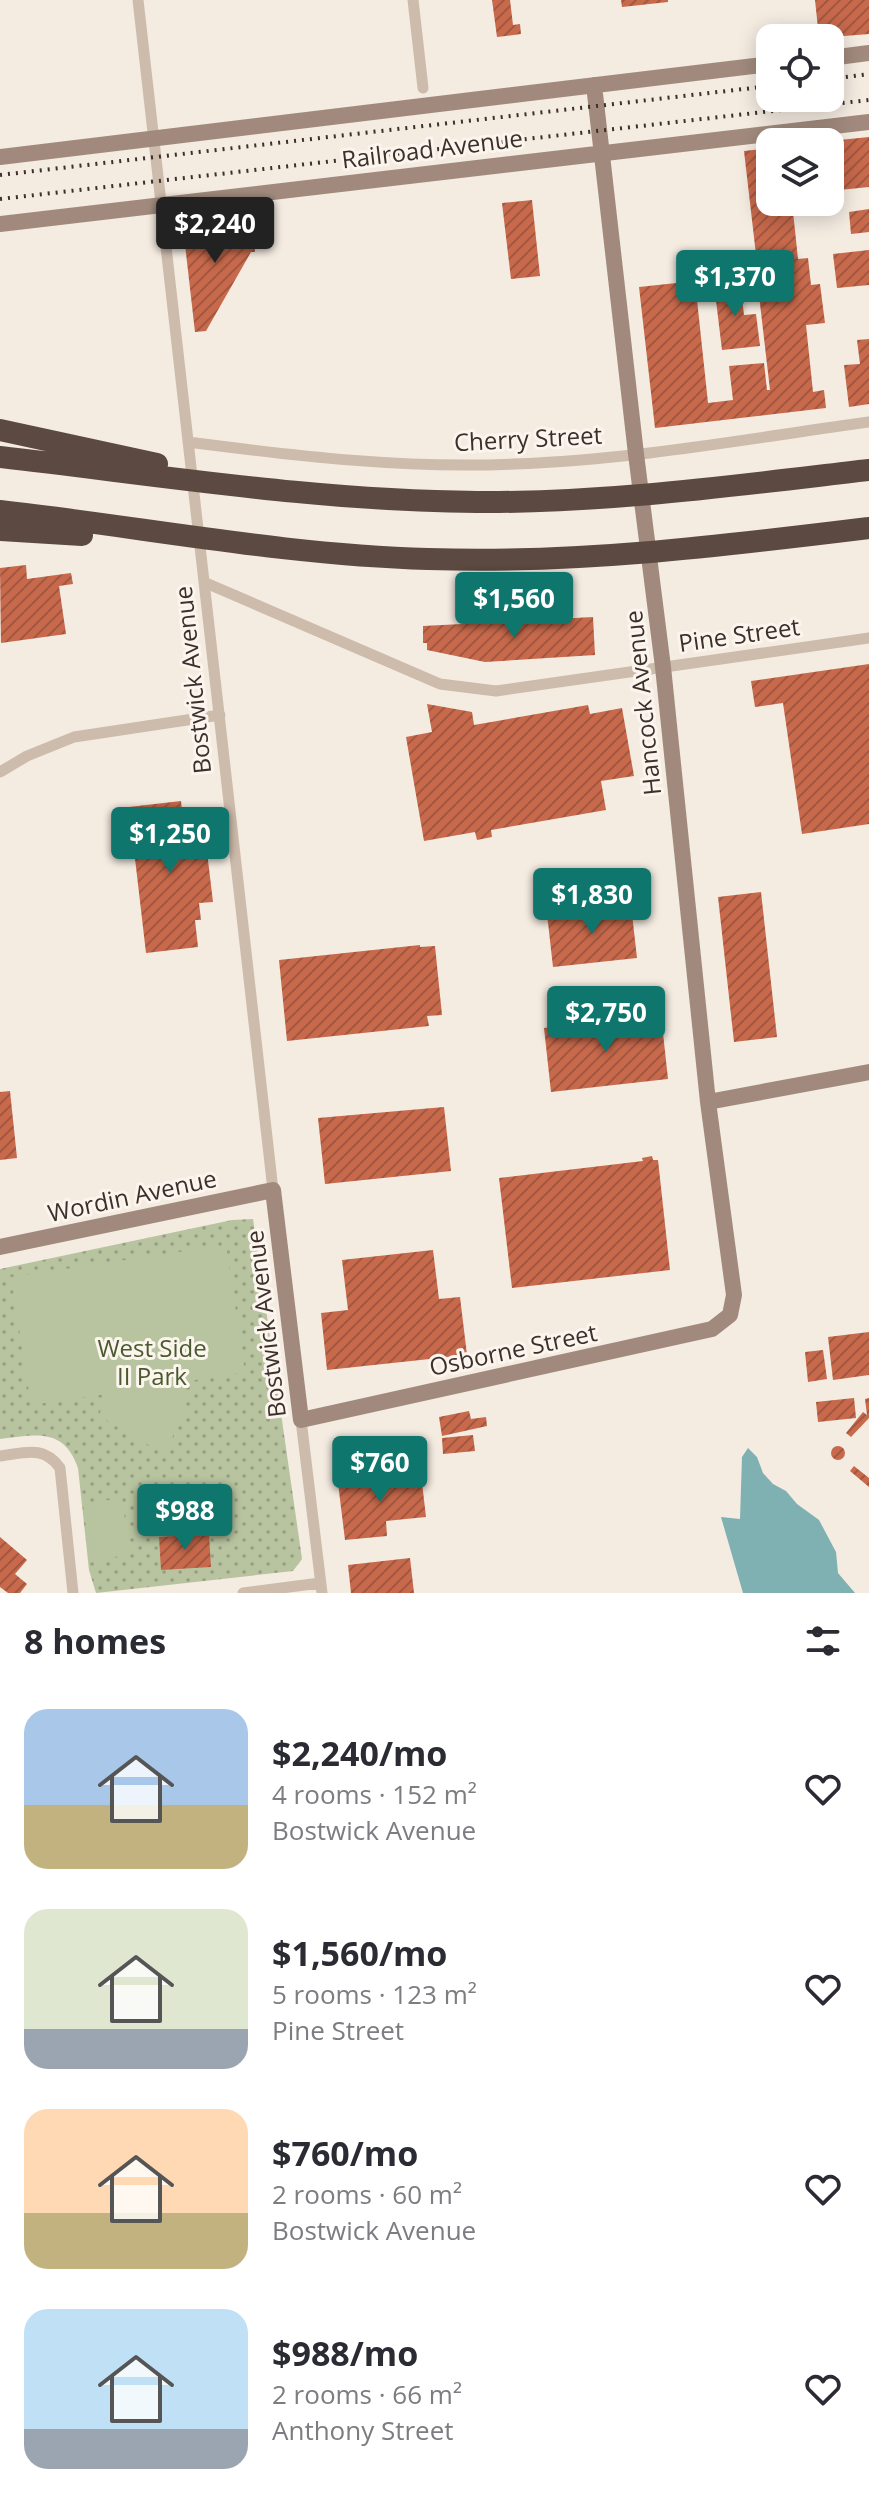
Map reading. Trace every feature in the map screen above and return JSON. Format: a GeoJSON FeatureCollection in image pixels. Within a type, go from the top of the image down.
{"type":"FeatureCollection","features":[{"type":"Feature","properties":{"kind":"highway"},"geometry":{"type":"LineString","coordinates":[[0,430],[114,453],[171,472]]}},
{"type":"Feature","properties":{"kind":"highway"},"geometry":{"type":"LineString","coordinates":[[0,457],[171,472],[220,482],[423,501],[528,502],[615,498],[869,470]]}},
{"type":"Feature","properties":{"kind":"highway"},"geometry":{"type":"LineString","coordinates":[[0,511],[179,536],[425,559],[531,560],[622,555],[866,528]]}},
{"type":"Feature","properties":{"kind":"highway"},"geometry":{"type":"LineString","coordinates":[[0,530],[179,536]]}},
{"type":"Feature","properties":{"kind":"street","name":"Bostwick Avenue"},"geometry":{"type":"LineString","coordinates":[[138,0],[321,1588]]}},
{"type":"Feature","properties":{"kind":"street"},"geometry":{"type":"LineString","coordinates":[[413,0],[423,88]]}},
{"type":"Feature","properties":{"kind":"street"},"geometry":{"type":"LineString","coordinates":[[844,56],[869,53]]}},
{"type":"Feature","properties":{"kind":"street","name":"Railroad Avenue"},"geometry":{"type":"LineString","coordinates":[[0,157],[756,66]]}},
{"type":"Feature","properties":{"kind":"street","name":"Hancock Avenue"},"geometry":{"type":"LineString","coordinates":[[594,85],[663,667],[708,1102],[734,1295],[730,1315]]}},
{"type":"Feature","properties":{"kind":"street","name":"Railroad Avenue"},"geometry":{"type":"LineString","coordinates":[[0,224],[869,122]]}},
{"type":"Feature","properties":{"kind":"street","name":"Cherry Street"},"geometry":{"type":"LineString","coordinates":[[188,442],[325,457],[514,464],[636,454],[869,422]]}},
{"type":"Feature","properties":{"kind":"street","name":"Pine Street"},"geometry":{"type":"LineString","coordinates":[[206,583],[440,684],[496,691],[869,638]]}},
{"type":"Feature","properties":{"kind":"street"},"geometry":{"type":"LineString","coordinates":[[0,772],[27,756],[74,737],[220,715]]}},
{"type":"Feature","properties":{"kind":"street"},"geometry":{"type":"LineString","coordinates":[[708,1102],[869,1072]]}},
{"type":"Feature","properties":{"kind":"street","name":"Wordin Avenue"},"geometry":{"type":"LineString","coordinates":[[0,1247],[273,1190]]}},
{"type":"Feature","properties":{"kind":"street","name":"Osborne Street"},"geometry":{"type":"LineString","coordinates":[[301,1420],[712,1329],[730,1315]]}},
{"type":"Feature","properties":{"kind":"street"},"geometry":{"type":"LineString","coordinates":[[0,1456],[37,1452],[52,1456],[60,1468],[73,1593]]}},
{"type":"Feature","properties":{"kind":"street"},"geometry":{"type":"LineString","coordinates":[[243,1593],[321,1588]]}},
{"type":"Feature","properties":{"kind":"green space","name":"West Side II Park"},"geometry":{"type":"Polygon","coordinates":[[[253,1219],[302,1559],[293,1571],[96,1593],[89,1570],[78,1468],[72,1455],[65,1446],[47,1437],[0,1439],[0,1269],[232,1220],[253,1219]]]}},
{"type":"Feature","properties":{"kind":"green space"},"geometry":{"type":"Polygon","coordinates":[[[226,1245],[245,1372],[176,1383],[189,1394],[168,1449],[155,1449],[99,1416],[106,1394],[31,1405],[11,1277],[226,1245]]]}},
{"type":"Feature","properties":{"kind":"green space"},"geometry":{"type":"Polygon","coordinates":[[[122,1498],[130,1555],[91,1560],[83,1504],[122,1498]]]}},
{"type":"Feature","properties":{"kind":"water"},"geometry":{"type":"Polygon","coordinates":[[[748,1448],[773,1484],[786,1491],[797,1504],[819,1520],[836,1552],[838,1573],[855,1593],[743,1593],[721,1517],[740,1519],[742,1457],[748,1448]]]}},
{"type":"Feature","properties":{"kind":"building"},"geometry":{"type":"Polygon","coordinates":[[[492,0],[510,0],[513,25],[520,24],[521,34],[497,37],[492,0]]]}},
{"type":"Feature","properties":{"kind":"building"},"geometry":{"type":"Polygon","coordinates":[[[621,0],[668,0],[668,2],[622,7],[621,0]]]}},
{"type":"Feature","properties":{"kind":"building"},"geometry":{"type":"Polygon","coordinates":[[[815,0],[869,0],[869,34],[844,36],[844,24],[818,24],[815,0]]]}},
{"type":"Feature","properties":{"kind":"building"},"geometry":{"type":"Polygon","coordinates":[[[869,137],[869,187],[844,190],[844,140],[869,137]]]}},
{"type":"Feature","properties":{"kind":"building"},"geometry":{"type":"Polygon","coordinates":[[[756,150],[756,216],[793,216],[798,259],[808,258],[811,285],[820,284],[825,323],[806,325],[813,392],[824,390],[826,408],[655,428],[639,287],[695,281],[708,403],[733,400],[729,366],[764,363],[767,390],[770,390],[757,278],[748,279],[746,268],[753,267],[754,272],[758,272],[744,151],[756,150]]]}},
{"type":"Feature","properties":{"kind":"building"},"geometry":{"type":"Polygon","coordinates":[[[532,200],[540,276],[511,279],[502,203],[532,200]]]}},
{"type":"Feature","properties":{"kind":"building"},"geometry":{"type":"Polygon","coordinates":[[[869,209],[869,232],[851,234],[849,212],[869,209]]]}},
{"type":"Feature","properties":{"kind":"building"},"geometry":{"type":"Polygon","coordinates":[[[248,219],[250,241],[254,240],[255,252],[251,252],[206,331],[195,332],[183,227],[248,219]]]}},
{"type":"Feature","properties":{"kind":"building"},"geometry":{"type":"Polygon","coordinates":[[[869,250],[869,285],[837,288],[833,254],[869,250]]]}},
{"type":"Feature","properties":{"kind":"building"},"geometry":{"type":"Polygon","coordinates":[[[740,281],[744,315],[756,314],[760,346],[722,350],[714,284],[740,281]]]}},
{"type":"Feature","properties":{"kind":"building"},"geometry":{"type":"Polygon","coordinates":[[[869,339],[869,404],[849,407],[844,365],[860,364],[857,340],[869,339]]]}},
{"type":"Feature","properties":{"kind":"building"},"geometry":{"type":"Polygon","coordinates":[[[26,565],[27,579],[71,573],[73,584],[59,586],[66,634],[1,643],[0,568],[26,565]]]}},
{"type":"Feature","properties":{"kind":"building"},"geometry":{"type":"Polygon","coordinates":[[[593,617],[595,655],[485,662],[427,650],[427,643],[423,643],[423,626],[593,617]]]}},
{"type":"Feature","properties":{"kind":"building"},"geometry":{"type":"Polygon","coordinates":[[[869,664],[869,824],[802,834],[783,703],[755,707],[751,681],[869,664]]]}},
{"type":"Feature","properties":{"kind":"building"},"geometry":{"type":"Polygon","coordinates":[[[427,704],[472,712],[474,725],[588,705],[590,714],[622,708],[634,776],[601,781],[606,810],[491,830],[492,837],[477,840],[475,832],[424,841],[406,737],[432,732],[427,704]]]}},
{"type":"Feature","properties":{"kind":"building"},"geometry":{"type":"Polygon","coordinates":[[[181,801],[183,820],[203,818],[213,902],[199,903],[201,920],[195,920],[198,947],[146,953],[129,807],[181,801]]]}},
{"type":"Feature","properties":{"kind":"building"},"geometry":{"type":"Polygon","coordinates":[[[761,892],[777,1037],[734,1042],[718,897],[761,892]]]}},
{"type":"Feature","properties":{"kind":"building"},"geometry":{"type":"Polygon","coordinates":[[[631,905],[637,958],[553,967],[547,914],[631,905]]]}},
{"type":"Feature","properties":{"kind":"building"},"geometry":{"type":"Polygon","coordinates":[[[435,946],[442,1015],[427,1016],[429,1026],[287,1041],[279,960],[435,946]]]}},
{"type":"Feature","properties":{"kind":"building"},"geometry":{"type":"Polygon","coordinates":[[[661,1015],[668,1079],[551,1092],[544,1028],[661,1015]]]}},
{"type":"Feature","properties":{"kind":"building"},"geometry":{"type":"Polygon","coordinates":[[[10,1091],[17,1158],[0,1160],[0,1092],[10,1091]]]}},
{"type":"Feature","properties":{"kind":"building"},"geometry":{"type":"Polygon","coordinates":[[[444,1107],[451,1171],[325,1184],[318,1118],[444,1107]]]}},
{"type":"Feature","properties":{"kind":"building"},"geometry":{"type":"Polygon","coordinates":[[[652,1156],[653,1160],[658,1160],[670,1270],[512,1288],[499,1178],[643,1161],[642,1158],[652,1156]]]}},
{"type":"Feature","properties":{"kind":"building"},"geometry":{"type":"Polygon","coordinates":[[[433,1250],[439,1299],[460,1297],[467,1355],[327,1370],[321,1313],[348,1310],[342,1260],[433,1250]]]}},
{"type":"Feature","properties":{"kind":"building"},"geometry":{"type":"Polygon","coordinates":[[[869,1332],[869,1375],[833,1380],[828,1337],[869,1332]]]}},
{"type":"Feature","properties":{"kind":"building"},"geometry":{"type":"Polygon","coordinates":[[[823,1350],[827,1379],[808,1382],[805,1352],[823,1350]]]}},
{"type":"Feature","properties":{"kind":"building"},"geometry":{"type":"Polygon","coordinates":[[[854,1398],[856,1418],[818,1422],[816,1402],[854,1398]]]}},
{"type":"Feature","properties":{"kind":"building"},"geometry":{"type":"Polygon","coordinates":[[[869,1398],[869,1418],[851,1437],[846,1433],[863,1412],[867,1415],[865,1399],[869,1398]]]}},
{"type":"Feature","properties":{"kind":"building"},"geometry":{"type":"Polygon","coordinates":[[[469,1411],[471,1419],[486,1417],[487,1426],[442,1436],[439,1417],[469,1411]]]}},
{"type":"Feature","properties":{"kind":"building"},"geometry":{"type":"Polygon","coordinates":[[[473,1435],[475,1451],[443,1454],[442,1438],[473,1435]]]}},
{"type":"Feature","properties":{"kind":"building"},"geometry":{"type":"Polygon","coordinates":[[[838,1446],[845,1453],[838,1460],[831,1453],[838,1446]]]}},
{"type":"Feature","properties":{"kind":"building"},"geometry":{"type":"Polygon","coordinates":[[[854,1466],[869,1478],[869,1487],[850,1471],[854,1466]]]}},
{"type":"Feature","properties":{"kind":"building"},"geometry":{"type":"Polygon","coordinates":[[[421,1474],[426,1517],[386,1521],[387,1536],[345,1540],[338,1483],[421,1474]]]}},
{"type":"Feature","properties":{"kind":"building"},"geometry":{"type":"Polygon","coordinates":[[[209,1534],[211,1567],[161,1570],[159,1537],[209,1534]]]}},
{"type":"Feature","properties":{"kind":"building"},"geometry":{"type":"Polygon","coordinates":[[[0,1537],[27,1560],[15,1574],[27,1584],[20,1593],[8,1593],[0,1587],[0,1537]]]}},
{"type":"Feature","properties":{"kind":"building"},"geometry":{"type":"Polygon","coordinates":[[[410,1558],[414,1593],[351,1593],[348,1565],[410,1558]]]}},
{"type":"Feature","properties":{"kind":"railway"},"geometry":{"type":"LineString","coordinates":[[844,77],[869,74]]}},
{"type":"Feature","properties":{"kind":"railway"},"geometry":{"type":"LineString","coordinates":[[0,175],[756,88]]}},
{"type":"Feature","properties":{"kind":"railway"},"geometry":{"type":"LineString","coordinates":[[0,199],[869,100]]}}]}
